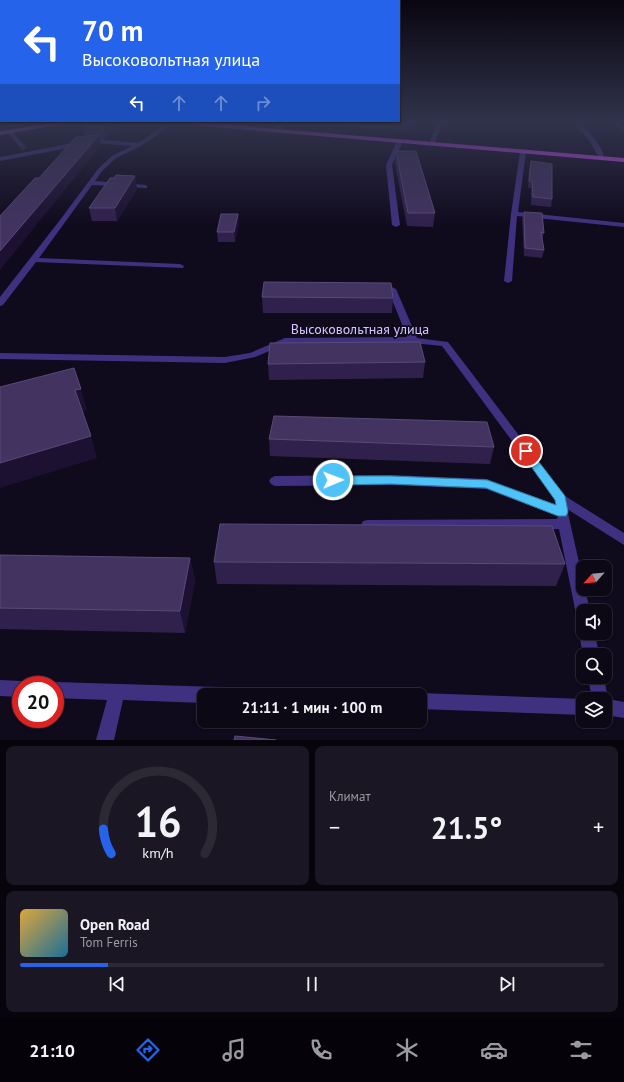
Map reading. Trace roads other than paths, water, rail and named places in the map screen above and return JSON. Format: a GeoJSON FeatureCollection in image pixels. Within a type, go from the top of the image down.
{"type":"FeatureCollection","features":[{"type":"Feature","properties":{"kind":"main road"},"geometry":{"type":"LineString","coordinates":[[596,158],[624,160]]}},
{"type":"Feature","properties":{"kind":"street"},"geometry":{"type":"LineString","coordinates":[[0,303],[63,222],[90,183],[114,158]]}},
{"type":"Feature","properties":{"kind":"street"},"geometry":{"type":"LineString","coordinates":[[392,158],[388,165],[396,225]]}},
{"type":"Feature","properties":{"kind":"street"},"geometry":{"type":"LineString","coordinates":[[508,281],[514,214],[522,158]]}},
{"type":"Feature","properties":{"kind":"street"},"geometry":{"type":"LineString","coordinates":[[90,183],[145,188]]}},
{"type":"Feature","properties":{"kind":"street"},"geometry":{"type":"LineString","coordinates":[[514,214],[624,225]]}},
{"type":"Feature","properties":{"kind":"street"},"geometry":{"type":"LineString","coordinates":[[33,260],[180,266]]}},
{"type":"Feature","properties":{"kind":"street"},"geometry":{"type":"LineString","coordinates":[[366,288],[390,289],[393,291],[413,340]]}},
{"type":"Feature","properties":{"kind":"street","name":"Высоковольтная улица"},"geometry":{"type":"LineString","coordinates":[[0,356],[225,360],[252,355],[285,341],[413,340],[445,344],[562,512],[624,540]]}},
{"type":"Feature","properties":{"kind":"street"},"geometry":{"type":"LineString","coordinates":[[276,481],[391,480],[487,484],[562,512]]}},
{"type":"Feature","properties":{"kind":"street"},"geometry":{"type":"LineString","coordinates":[[353,525],[562,512]]}},
{"type":"Feature","properties":{"kind":"street"},"geometry":{"type":"LineString","coordinates":[[562,512],[581,604]]}},
{"type":"Feature","properties":{"kind":"street"},"geometry":{"type":"LineString","coordinates":[[0,688],[12,689]]}},
{"type":"Feature","properties":{"kind":"street"},"geometry":{"type":"LineString","coordinates":[[64,690],[197,694]]}},
{"type":"Feature","properties":{"kind":"street"},"geometry":{"type":"LineString","coordinates":[[105,740],[117,692]]}},
{"type":"Feature","properties":{"kind":"street"},"geometry":{"type":"LineString","coordinates":[[427,701],[576,706]]}},
{"type":"Feature","properties":{"kind":"street"},"geometry":{"type":"LineString","coordinates":[[612,709],[624,710]]}}]}
